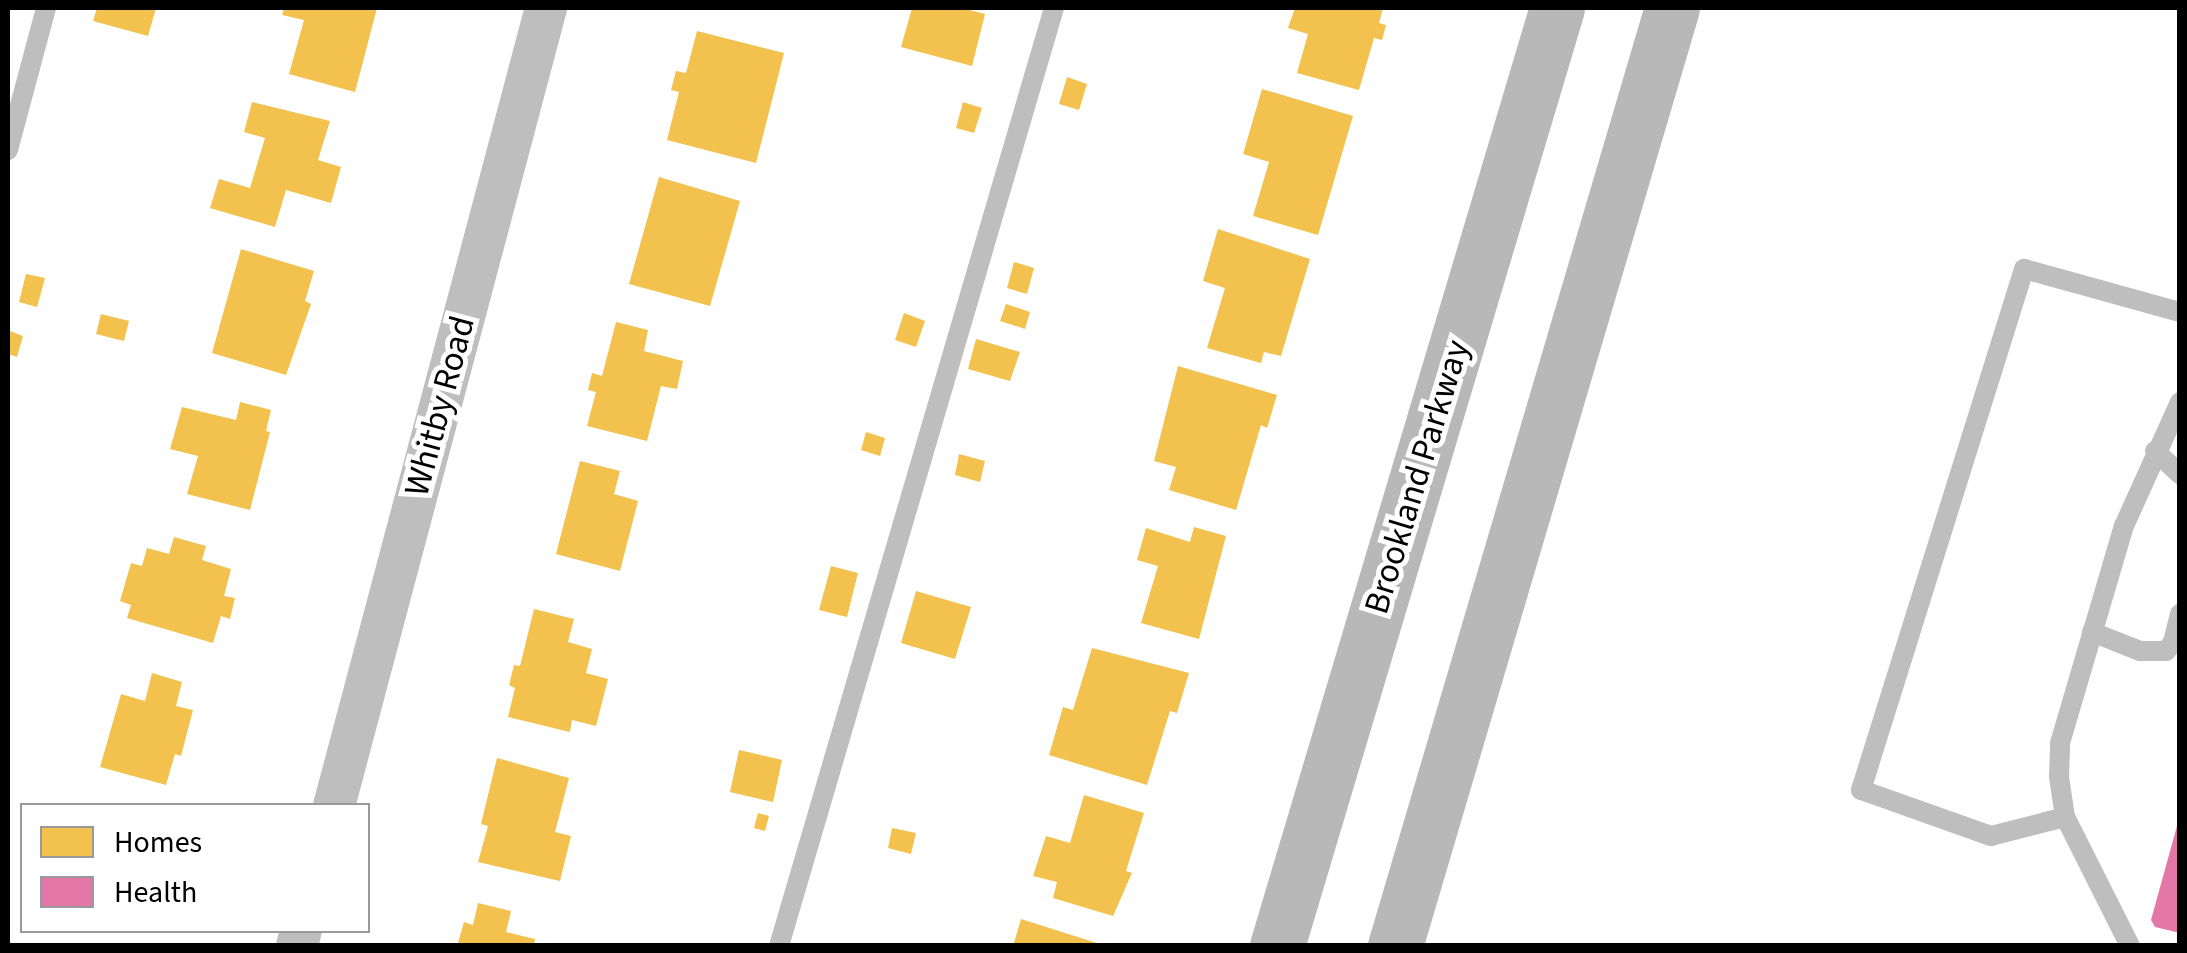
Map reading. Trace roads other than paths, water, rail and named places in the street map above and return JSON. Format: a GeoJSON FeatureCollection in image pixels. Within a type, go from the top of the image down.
{"type":"FeatureCollection","features":[{"type":"Feature","properties":{"kind":"main road","name":"Brookland Parkway"},"geometry":{"type":"LineString","coordinates":[[1277,946],[1557,8]]}},
{"type":"Feature","properties":{"kind":"main road"},"geometry":{"type":"LineString","coordinates":[[1394,946],[1672,8]]}},
{"type":"Feature","properties":{"kind":"street","name":"Whitby Road"},"geometry":{"type":"LineString","coordinates":[[335,803],[546,8]]}},
{"type":"Feature","properties":{"kind":"lane"},"geometry":{"type":"LineString","coordinates":[[8,150],[46,8]]}},
{"type":"Feature","properties":{"kind":"lane"},"geometry":{"type":"LineString","coordinates":[[779,946],[1054,8]]}},
{"type":"Feature","properties":{"kind":"lane"},"geometry":{"type":"LineString","coordinates":[[2066,817],[1991,836],[1861,790],[2024,268],[2180,312]]}},
{"type":"Feature","properties":{"kind":"lane"},"geometry":{"type":"LineString","coordinates":[[2130,946],[2066,817],[2059,777],[2060,744],[2124,526],[2180,402]]}},
{"type":"Feature","properties":{"kind":"lane"},"geometry":{"type":"LineString","coordinates":[[2155,452],[2180,474]]}},
{"type":"Feature","properties":{"kind":"lane"},"geometry":{"type":"LineString","coordinates":[[2092,632],[2140,651],[2166,651],[2173,642],[2180,614]]}}]}
